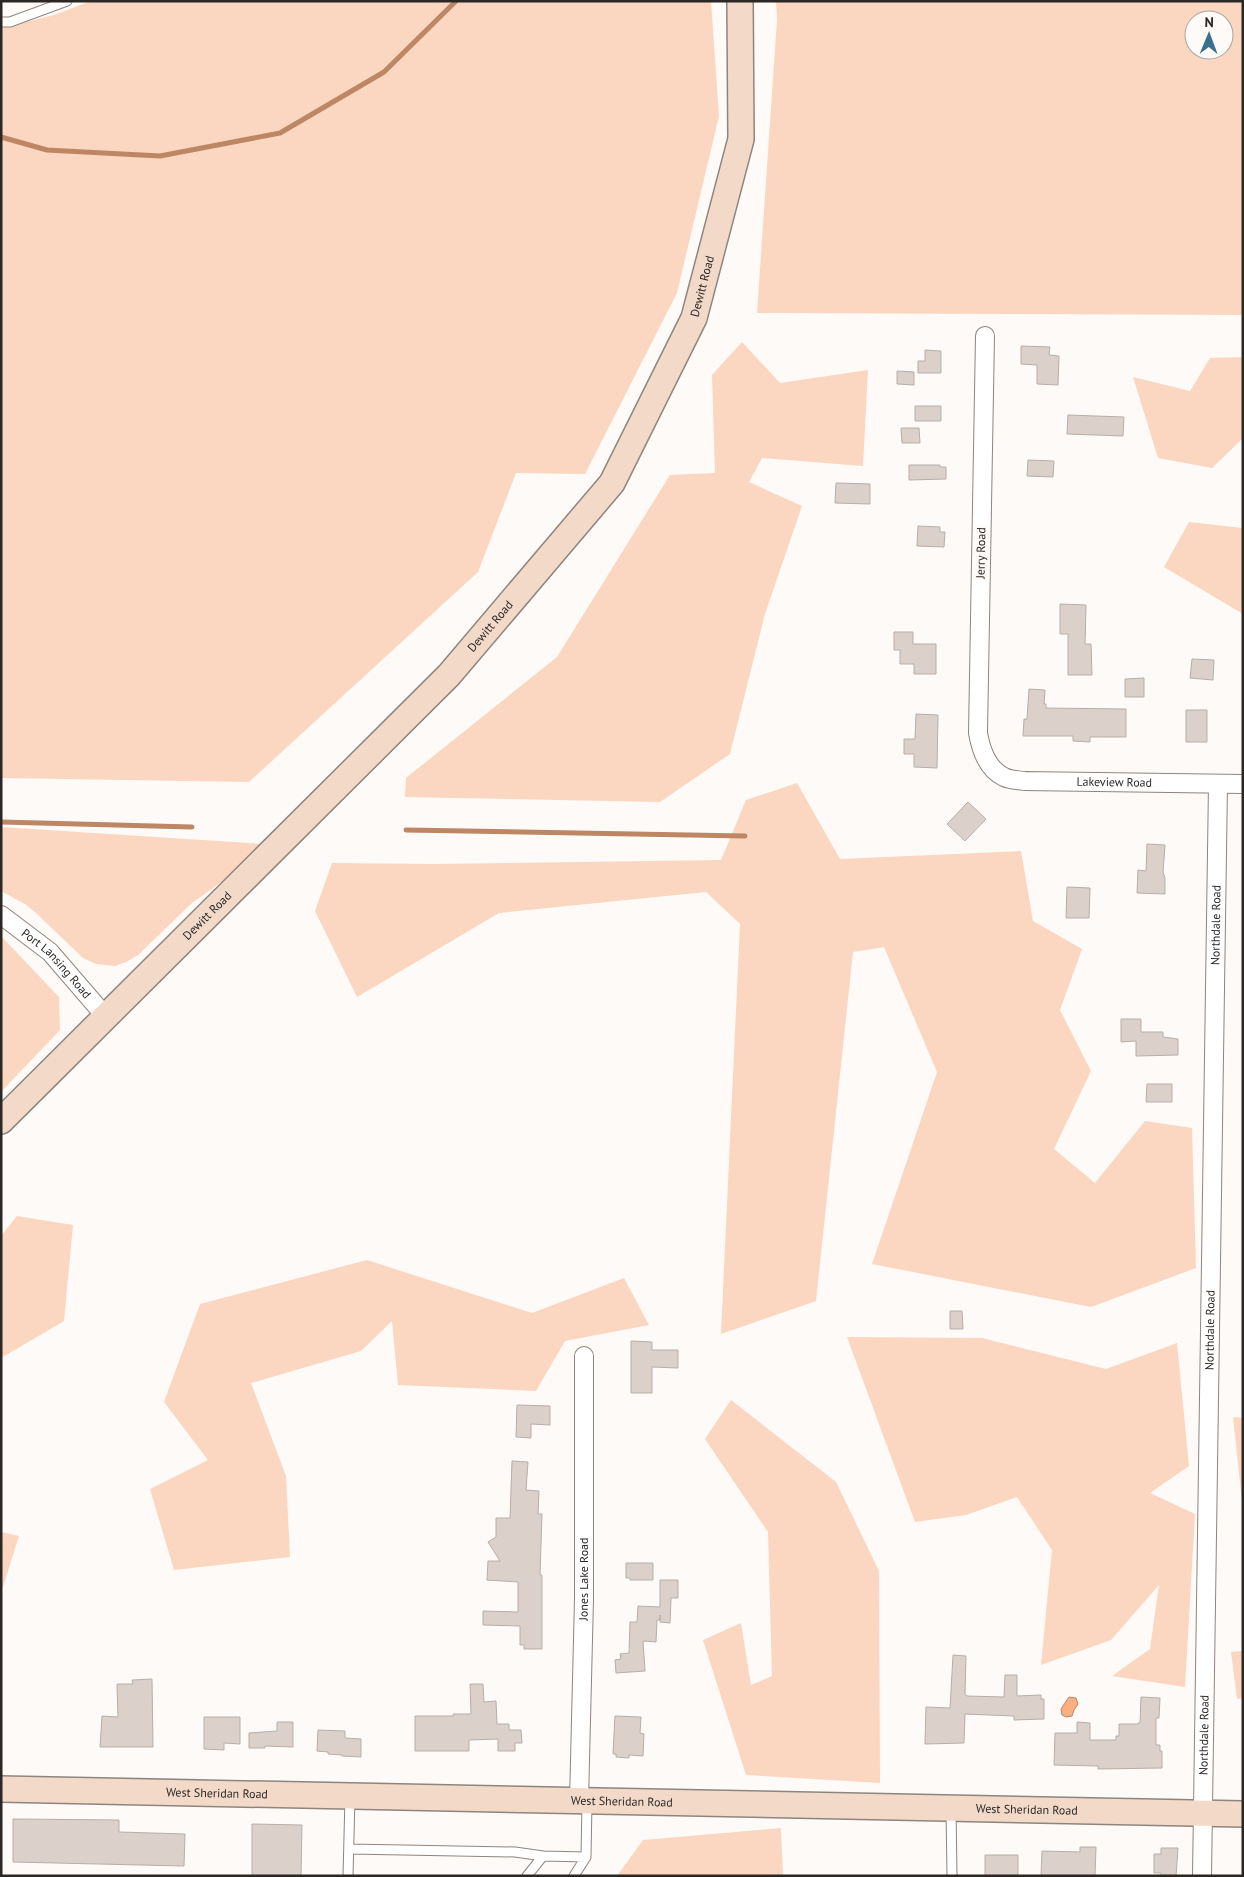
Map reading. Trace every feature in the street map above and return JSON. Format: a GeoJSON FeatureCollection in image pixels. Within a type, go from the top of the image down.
{"type":"FeatureCollection","features":[{"type":"Feature","properties":{"kind":"street","name":"Dewitt Road"},"geometry":{"type":"LineString","coordinates":[[1,1120],[449,675],[612,483],[694,318],[741,139],[740,1]]}},
{"type":"Feature","properties":{"kind":"street","name":"Jerry Road"},"geometry":{"type":"LineString","coordinates":[[985,336],[978,733],[982,752],[992,767]]}},
{"type":"Feature","properties":{"kind":"street","name":"Lakeview Road"},"geometry":{"type":"LineString","coordinates":[[992,767],[1004,777],[1024,781],[1243,784]]}},
{"type":"Feature","properties":{"kind":"street","name":"Northdale Road"},"geometry":{"type":"LineString","coordinates":[[1202,1876],[1218,784]]}},
{"type":"Feature","properties":{"kind":"street","name":"Port Lansing Road"},"geometry":{"type":"LineString","coordinates":[[1,915],[50,952],[106,1017]]}},
{"type":"Feature","properties":{"kind":"street","name":"Jones Lake Road"},"geometry":{"type":"LineString","coordinates":[[583,1802],[584,1356]]}},
{"type":"Feature","properties":{"kind":"street","name":"West Sheridan Road"},"geometry":{"type":"LineString","coordinates":[[1,1789],[1243,1814]]}},
{"type":"Feature","properties":{"kind":"lane"},"geometry":{"type":"LineString","coordinates":[[1,22],[10,22],[67,1]]}},
{"type":"Feature","properties":{"kind":"lane"},"geometry":{"type":"LineString","coordinates":[[348,1876],[350,1796]]}},
{"type":"Feature","properties":{"kind":"lane"},"geometry":{"type":"LineString","coordinates":[[574,1876],[586,1858],[583,1802]]}},
{"type":"Feature","properties":{"kind":"lane"},"geometry":{"type":"LineString","coordinates":[[951,1808],[952,1876]]}},
{"type":"Feature","properties":{"kind":"lane"},"geometry":{"type":"LineString","coordinates":[[349,1849],[515,1852],[543,1856],[586,1858]]}},
{"type":"Feature","properties":{"kind":"lane"},"geometry":{"type":"LineString","coordinates":[[528,1876],[543,1856]]}},
{"type":"Feature","properties":{"kind":"shaded area"},"geometry":{"type":"Polygon","coordinates":[[[91,1],[711,1],[719,116],[677,293],[585,474],[516,473],[478,572],[249,782],[1,778],[1,28],[54,15],[91,1]]]}},
{"type":"Feature","properties":{"kind":"shaded area"},"geometry":{"type":"Polygon","coordinates":[[[776,1],[1243,1],[1243,315],[757,313],[777,20],[776,1]]]}},
{"type":"Feature","properties":{"kind":"shaded area"},"geometry":{"type":"Polygon","coordinates":[[[742,342],[780,383],[868,370],[863,466],[762,458],[749,482],[802,506],[765,614],[730,754],[660,802],[405,797],[406,778],[557,657],[670,475],[715,473],[712,375],[742,342]]]}},
{"type":"Feature","properties":{"kind":"shaded area"},"geometry":{"type":"Polygon","coordinates":[[[1243,357],[1243,438],[1212,468],[1158,458],[1133,377],[1190,391],[1210,358],[1243,357]]]}},
{"type":"Feature","properties":{"kind":"shaded area"},"geometry":{"type":"Polygon","coordinates":[[[1189,522],[1243,528],[1243,614],[1164,567],[1189,522]]]}},
{"type":"Feature","properties":{"kind":"shaded area"},"geometry":{"type":"Polygon","coordinates":[[[797,783],[840,859],[1021,851],[1033,921],[1082,949],[1060,1010],[1091,1071],[1054,1149],[1095,1183],[1145,1121],[1192,1128],[1196,1268],[1091,1307],[872,1264],[937,1072],[884,947],[853,952],[816,1301],[721,1334],[740,924],[706,892],[499,913],[357,997],[315,911],[332,863],[433,864],[721,860],[746,800],[797,783]]]}},
{"type":"Feature","properties":{"kind":"shaded area"},"geometry":{"type":"Polygon","coordinates":[[[1,827],[263,844],[224,880],[192,903],[138,955],[115,966],[96,964],[83,958],[35,912],[25,904],[1,891],[1,827]]]}},
{"type":"Feature","properties":{"kind":"shaded area"},"geometry":{"type":"Polygon","coordinates":[[[1,936],[59,997],[60,1030],[1,1092],[1,936]]]}},
{"type":"Feature","properties":{"kind":"shaded area"},"geometry":{"type":"Polygon","coordinates":[[[17,1216],[73,1225],[64,1321],[1,1358],[1,1236],[17,1216]]]}},
{"type":"Feature","properties":{"kind":"shaded area"},"geometry":{"type":"Polygon","coordinates":[[[367,1260],[532,1313],[624,1278],[649,1325],[565,1341],[536,1391],[398,1385],[392,1321],[361,1351],[251,1383],[286,1476],[290,1557],[174,1570],[150,1489],[208,1460],[164,1402],[200,1304],[367,1260]]]}},
{"type":"Feature","properties":{"kind":"shaded area"},"geometry":{"type":"Polygon","coordinates":[[[847,1337],[982,1338],[1106,1369],[1177,1343],[1189,1466],[1150,1493],[1195,1514],[1185,1687],[1112,1676],[1150,1649],[1159,1585],[1111,1640],[1041,1665],[1052,1550],[1017,1497],[966,1515],[915,1522],[847,1337]]]}},
{"type":"Feature","properties":{"kind":"shaded area"},"geometry":{"type":"Polygon","coordinates":[[[731,1400],[836,1482],[879,1571],[880,1783],[746,1775],[703,1640],[741,1623],[751,1685],[772,1676],[768,1532],[705,1439],[731,1400]]]}},
{"type":"Feature","properties":{"kind":"shaded area"},"geometry":{"type":"Polygon","coordinates":[[[1233,1417],[1243,1418],[1243,1511],[1233,1417]]]}},
{"type":"Feature","properties":{"kind":"shaded area"},"geometry":{"type":"Polygon","coordinates":[[[1,1532],[19,1536],[1,1593],[1,1532]]]}},
{"type":"Feature","properties":{"kind":"shaded area"},"geometry":{"type":"Polygon","coordinates":[[[1243,1651],[1243,1698],[1237,1699],[1231,1652],[1243,1651]]]}},
{"type":"Feature","properties":{"kind":"shaded area"},"geometry":{"type":"Polygon","coordinates":[[[1069,1697],[1076,1698],[1078,1704],[1072,1716],[1066,1717],[1062,1715],[1061,1709],[1069,1697]]]}},
{"type":"Feature","properties":{"kind":"shaded area"},"geometry":{"type":"Polygon","coordinates":[[[781,1828],[783,1876],[617,1876],[643,1840],[781,1828]]]}},
{"type":"Feature","properties":{"kind":"building"},"geometry":{"type":"Polygon","coordinates":[[[1021,346],[1050,347],[1049,355],[1059,356],[1058,385],[1037,384],[1037,365],[1021,364],[1021,346]]]}},
{"type":"Feature","properties":{"kind":"building"},"geometry":{"type":"Polygon","coordinates":[[[925,350],[941,351],[941,373],[918,373],[918,361],[925,361],[925,350]]]}},
{"type":"Feature","properties":{"kind":"building"},"geometry":{"type":"Polygon","coordinates":[[[897,371],[914,372],[914,385],[897,384],[897,371]]]}},
{"type":"Feature","properties":{"kind":"building"},"geometry":{"type":"Polygon","coordinates":[[[915,406],[941,406],[941,421],[915,421],[915,406]]]}},
{"type":"Feature","properties":{"kind":"building"},"geometry":{"type":"Polygon","coordinates":[[[1068,415],[1124,417],[1123,436],[1067,434],[1068,415]]]}},
{"type":"Feature","properties":{"kind":"building"},"geometry":{"type":"Polygon","coordinates":[[[901,428],[919,428],[920,443],[902,443],[901,428]]]}},
{"type":"Feature","properties":{"kind":"building"},"geometry":{"type":"Polygon","coordinates":[[[1028,460],[1054,461],[1053,477],[1027,476],[1028,460]]]}},
{"type":"Feature","properties":{"kind":"building"},"geometry":{"type":"Polygon","coordinates":[[[909,465],[940,465],[940,467],[946,467],[946,479],[909,480],[909,465]]]}},
{"type":"Feature","properties":{"kind":"building"},"geometry":{"type":"Polygon","coordinates":[[[836,483],[870,484],[870,504],[835,503],[836,483]]]}},
{"type":"Feature","properties":{"kind":"building"},"geometry":{"type":"Polygon","coordinates":[[[918,526],[940,527],[940,532],[945,532],[944,547],[917,546],[918,526]]]}},
{"type":"Feature","properties":{"kind":"building"},"geometry":{"type":"Polygon","coordinates":[[[1060,604],[1086,605],[1085,644],[1091,644],[1092,675],[1068,675],[1068,634],[1060,634],[1060,604]]]}},
{"type":"Feature","properties":{"kind":"building"},"geometry":{"type":"Polygon","coordinates":[[[894,632],[913,632],[913,644],[936,644],[936,674],[914,674],[914,664],[900,664],[900,650],[894,650],[894,632]]]}},
{"type":"Feature","properties":{"kind":"building"},"geometry":{"type":"Polygon","coordinates":[[[1192,659],[1214,660],[1213,680],[1190,678],[1192,659]]]}},
{"type":"Feature","properties":{"kind":"building"},"geometry":{"type":"Polygon","coordinates":[[[1144,678],[1144,697],[1125,697],[1125,679],[1144,678]]]}},
{"type":"Feature","properties":{"kind":"building"},"geometry":{"type":"Polygon","coordinates":[[[1029,689],[1045,690],[1044,704],[1046,704],[1046,708],[1126,709],[1126,737],[1090,737],[1090,742],[1073,741],[1073,736],[1023,736],[1024,719],[1027,719],[1029,689]]]}},
{"type":"Feature","properties":{"kind":"building"},"geometry":{"type":"Polygon","coordinates":[[[1186,710],[1207,710],[1207,742],[1186,742],[1186,710]]]}},
{"type":"Feature","properties":{"kind":"building"},"geometry":{"type":"Polygon","coordinates":[[[916,714],[938,715],[937,768],[914,767],[914,754],[904,754],[904,739],[915,739],[916,714]]]}},
{"type":"Feature","properties":{"kind":"building"},"geometry":{"type":"Polygon","coordinates":[[[968,802],[986,819],[965,841],[947,824],[968,802]]]}},
{"type":"Feature","properties":{"kind":"building"},"geometry":{"type":"Polygon","coordinates":[[[1147,844],[1165,845],[1163,872],[1165,894],[1137,893],[1138,870],[1146,871],[1147,844]]]}},
{"type":"Feature","properties":{"kind":"building"},"geometry":{"type":"Polygon","coordinates":[[[1067,887],[1090,888],[1089,918],[1066,918],[1067,887]]]}},
{"type":"Feature","properties":{"kind":"building"},"geometry":{"type":"Polygon","coordinates":[[[1121,1019],[1141,1019],[1141,1032],[1163,1032],[1163,1037],[1178,1039],[1178,1055],[1136,1056],[1136,1041],[1121,1042],[1121,1019]]]}},
{"type":"Feature","properties":{"kind":"building"},"geometry":{"type":"Polygon","coordinates":[[[1147,1084],[1172,1084],[1172,1102],[1146,1102],[1147,1084]]]}},
{"type":"Feature","properties":{"kind":"building"},"geometry":{"type":"Polygon","coordinates":[[[950,1311],[962,1311],[963,1329],[950,1329],[950,1311]]]}},
{"type":"Feature","properties":{"kind":"building"},"geometry":{"type":"Polygon","coordinates":[[[631,1341],[652,1342],[652,1350],[678,1350],[678,1368],[652,1367],[652,1393],[631,1393],[631,1341]]]}},
{"type":"Feature","properties":{"kind":"building"},"geometry":{"type":"Polygon","coordinates":[[[517,1405],[550,1406],[550,1425],[531,1424],[531,1438],[516,1437],[517,1405]]]}},
{"type":"Feature","properties":{"kind":"building"},"geometry":{"type":"Polygon","coordinates":[[[512,1461],[528,1462],[526,1490],[539,1491],[538,1514],[542,1514],[540,1575],[542,1575],[542,1649],[524,1649],[524,1645],[520,1645],[520,1626],[483,1625],[483,1611],[518,1612],[518,1582],[487,1580],[488,1561],[500,1561],[488,1542],[496,1537],[496,1518],[510,1518],[512,1461]]]}},
{"type":"Feature","properties":{"kind":"building"},"geometry":{"type":"Polygon","coordinates":[[[626,1563],[653,1563],[653,1580],[630,1580],[630,1578],[626,1578],[626,1563]]]}},
{"type":"Feature","properties":{"kind":"building"},"geometry":{"type":"Polygon","coordinates":[[[660,1580],[678,1580],[678,1598],[671,1598],[670,1623],[657,1620],[656,1642],[643,1641],[645,1671],[616,1673],[615,1660],[621,1659],[620,1654],[629,1653],[630,1622],[637,1622],[638,1606],[660,1607],[660,1580]]]}},
{"type":"Feature","properties":{"kind":"building"},"geometry":{"type":"Polygon","coordinates":[[[953,1655],[966,1656],[965,1694],[967,1696],[1004,1697],[1005,1675],[1017,1675],[1017,1696],[1041,1695],[1041,1699],[1044,1699],[1044,1719],[1014,1720],[1014,1716],[965,1714],[964,1743],[925,1744],[926,1707],[950,1708],[953,1655]]]}},
{"type":"Feature","properties":{"kind":"building"},"geometry":{"type":"Polygon","coordinates":[[[152,1679],[153,1747],[100,1747],[102,1716],[118,1717],[117,1684],[133,1684],[132,1680],[152,1679]]]}},
{"type":"Feature","properties":{"kind":"building"},"geometry":{"type":"Polygon","coordinates":[[[470,1684],[483,1684],[484,1702],[496,1701],[497,1724],[509,1724],[509,1730],[521,1730],[522,1743],[515,1743],[515,1751],[498,1751],[498,1739],[469,1740],[469,1751],[415,1751],[415,1716],[471,1714],[470,1684]]]}},
{"type":"Feature","properties":{"kind":"building"},"geometry":{"type":"Polygon","coordinates":[[[1141,1697],[1160,1698],[1159,1718],[1156,1718],[1156,1745],[1160,1745],[1160,1751],[1162,1751],[1162,1768],[1098,1769],[1098,1766],[1054,1765],[1055,1733],[1077,1733],[1077,1722],[1090,1723],[1090,1740],[1116,1740],[1116,1736],[1119,1736],[1119,1724],[1140,1723],[1141,1697]]]}},
{"type":"Feature","properties":{"kind":"building"},"geometry":{"type":"Polygon","coordinates":[[[615,1716],[641,1717],[640,1733],[644,1734],[643,1756],[629,1755],[629,1758],[616,1757],[616,1754],[613,1754],[615,1716]]]}},
{"type":"Feature","properties":{"kind":"building"},"geometry":{"type":"Polygon","coordinates":[[[204,1717],[240,1717],[240,1744],[224,1743],[224,1750],[204,1749],[204,1717]]]}},
{"type":"Feature","properties":{"kind":"building"},"geometry":{"type":"Polygon","coordinates":[[[277,1722],[293,1722],[293,1747],[265,1746],[265,1748],[249,1748],[249,1733],[277,1731],[277,1722]]]}},
{"type":"Feature","properties":{"kind":"building"},"geometry":{"type":"Polygon","coordinates":[[[318,1730],[345,1731],[345,1738],[361,1739],[361,1757],[342,1756],[317,1751],[318,1730]]]}},
{"type":"Feature","properties":{"kind":"building"},"geometry":{"type":"Polygon","coordinates":[[[13,1819],[119,1820],[119,1832],[185,1834],[184,1866],[13,1862],[13,1819]]]}},
{"type":"Feature","properties":{"kind":"building"},"geometry":{"type":"Polygon","coordinates":[[[252,1824],[302,1825],[301,1876],[252,1876],[252,1824]]]}},
{"type":"Feature","properties":{"kind":"building"},"geometry":{"type":"Polygon","coordinates":[[[1080,1847],[1096,1847],[1095,1876],[1041,1876],[1042,1851],[1080,1852],[1080,1847]]]}},
{"type":"Feature","properties":{"kind":"building"},"geometry":{"type":"Polygon","coordinates":[[[1161,1848],[1178,1848],[1176,1876],[1161,1876],[1161,1873],[1154,1873],[1154,1854],[1161,1854],[1161,1848]]]}},
{"type":"Feature","properties":{"kind":"building"},"geometry":{"type":"Polygon","coordinates":[[[985,1855],[1018,1855],[1018,1876],[985,1876],[985,1855]]]}},
{"type":"Feature","properties":{"kind":"waterway"},"geometry":{"type":"LineString","coordinates":[[1,137],[47,150],[160,156],[280,133],[384,72],[456,1]]}},
{"type":"Feature","properties":{"kind":"waterway"},"geometry":{"type":"LineString","coordinates":[[1,822],[192,827]]}},
{"type":"Feature","properties":{"kind":"waterway"},"geometry":{"type":"LineString","coordinates":[[406,830],[745,836]]}}]}
